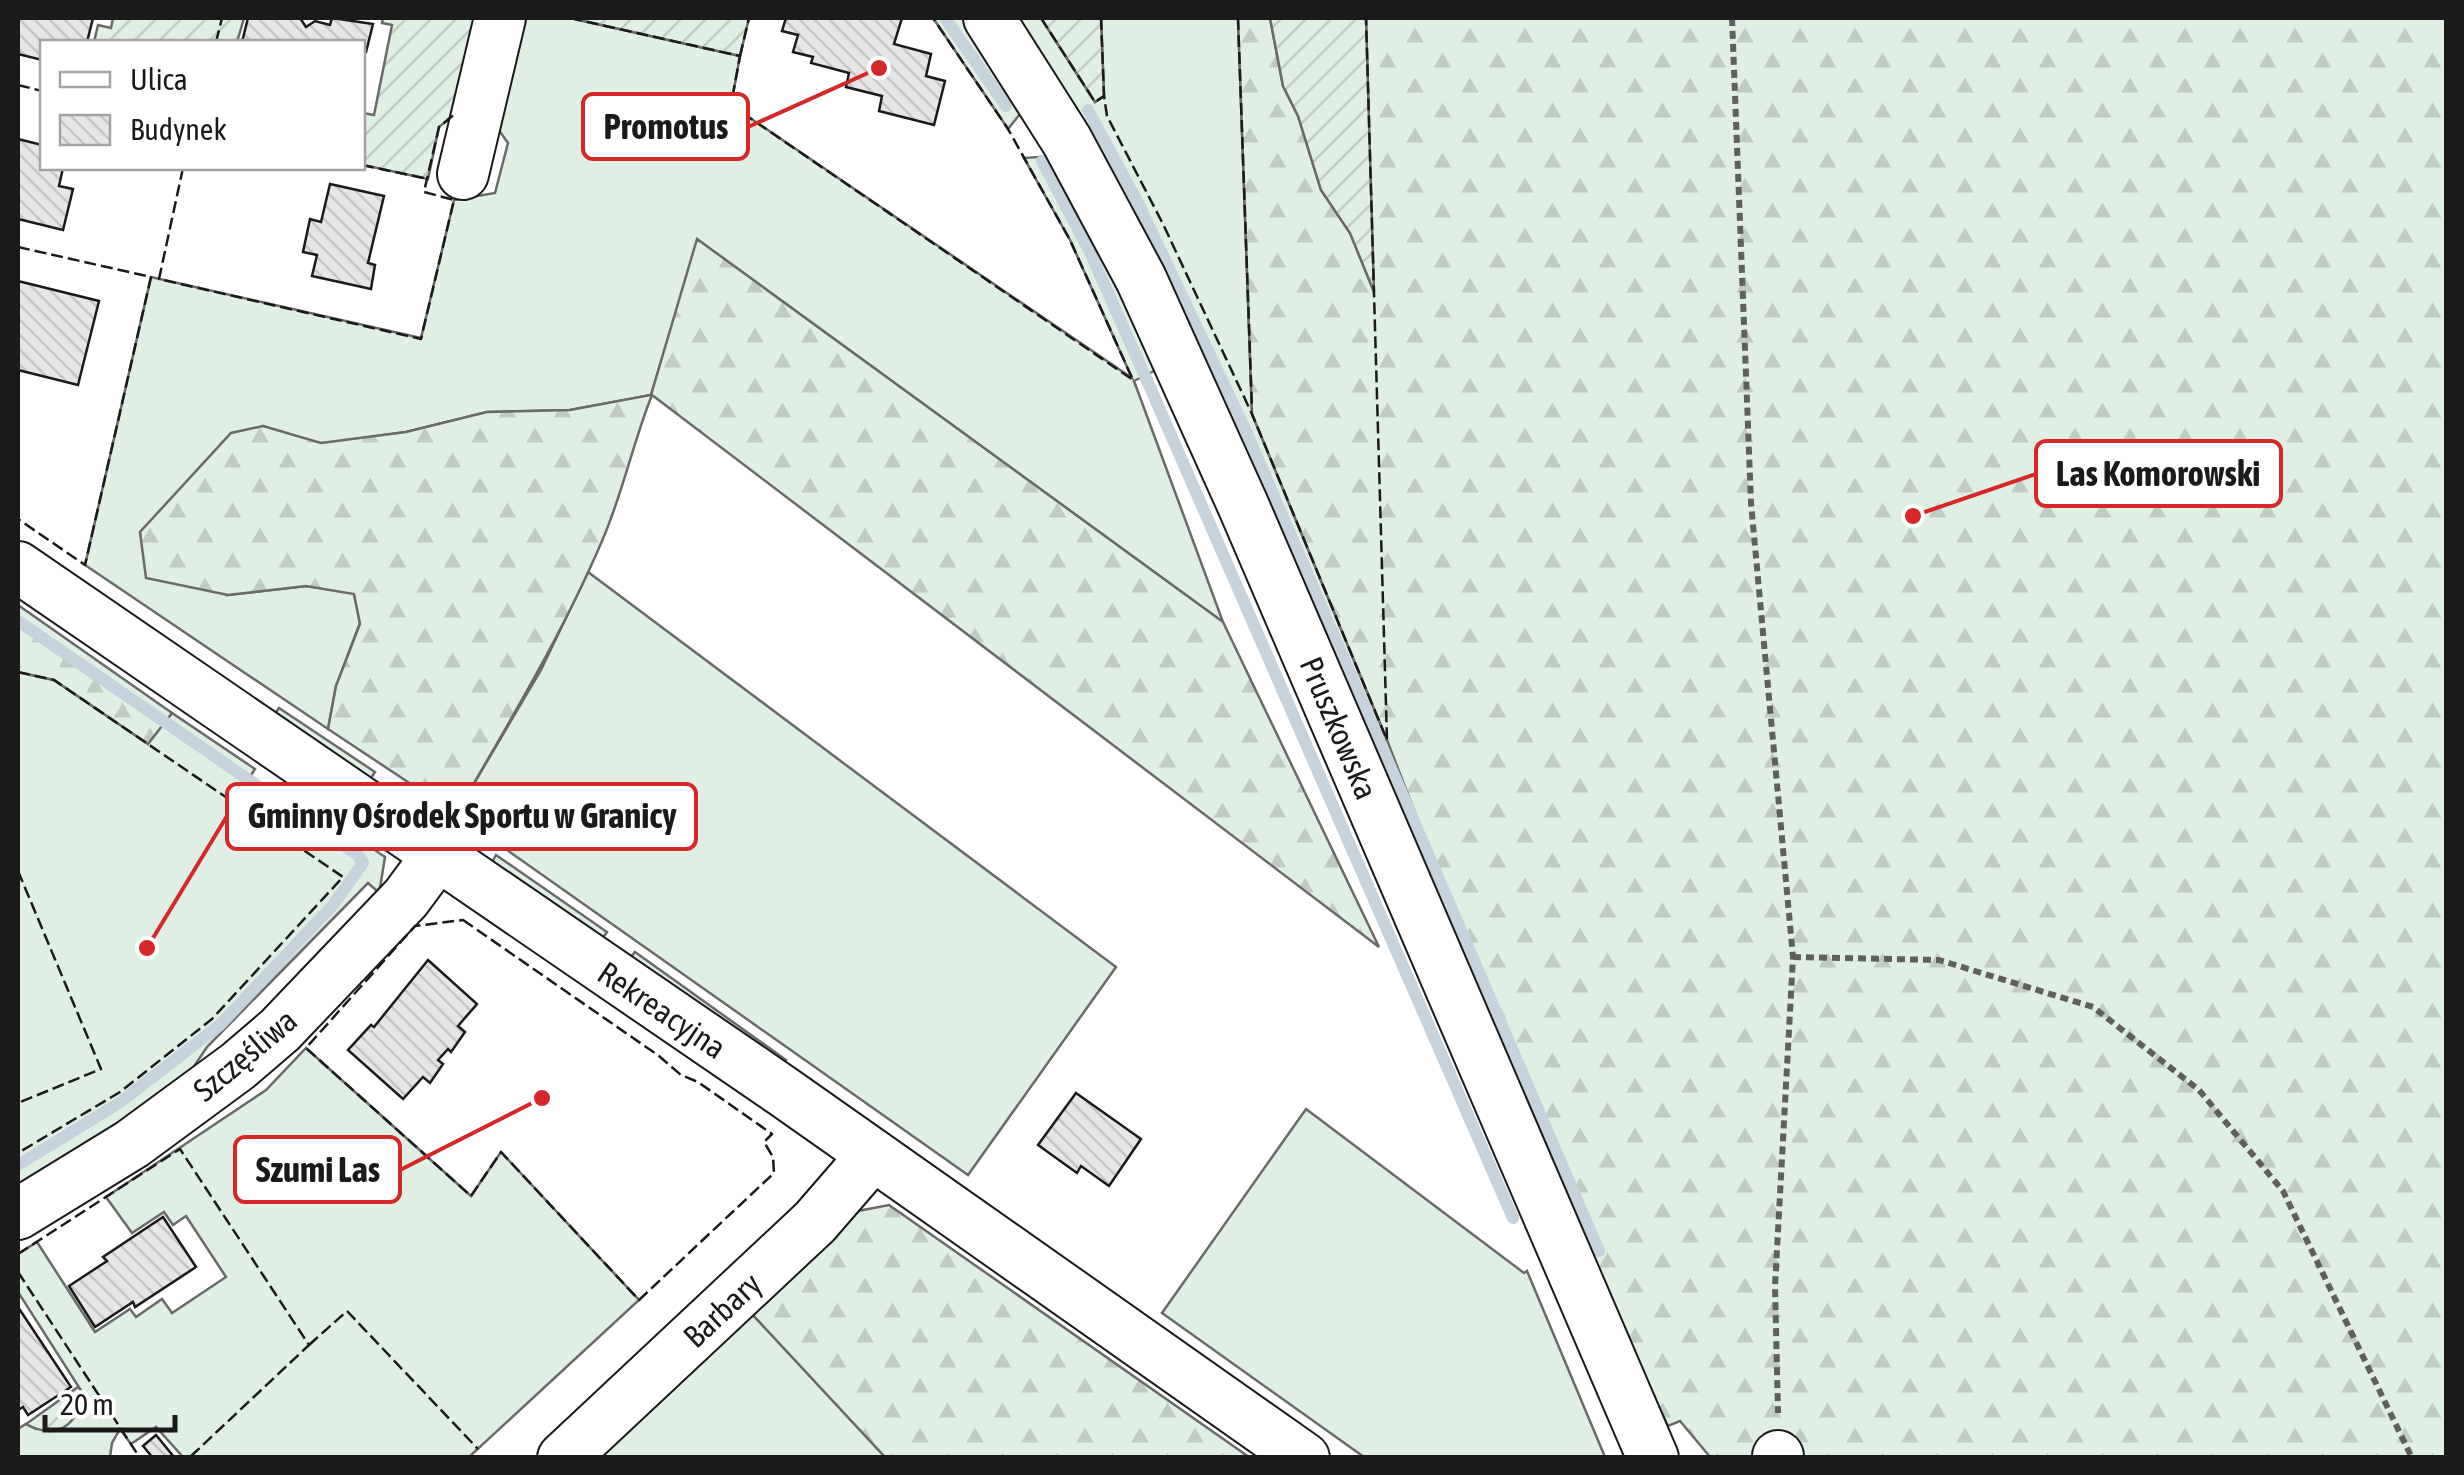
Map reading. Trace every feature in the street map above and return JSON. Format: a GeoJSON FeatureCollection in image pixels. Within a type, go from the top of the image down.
{"type":"FeatureCollection","features":[{"type":"Feature","properties":{"kind":"street"},"geometry":{"type":"LineString","coordinates":[[463,174],[500,18]]}},
{"type":"Feature","properties":{"kind":"street","name":"Pruszkowska"},"geometry":{"type":"LineString","coordinates":[[989,18],[1068,141],[1141,279],[1652,1458]]}},
{"type":"Feature","properties":{"kind":"street","name":"Rekreacyjna"},"geometry":{"type":"LineString","coordinates":[[18,567],[872,1154],[1304,1458]]}},
{"type":"Feature","properties":{"kind":"street","name":"Szczęśliwa"},"geometry":{"type":"LineString","coordinates":[[18,1214],[132,1144],[238,1066],[280,1030],[406,898],[436,856]]}},
{"type":"Feature","properties":{"kind":"street","name":"Barbary"},"geometry":{"type":"LineString","coordinates":[[563,1458],[815,1222],[872,1154]]}},
{"type":"Feature","properties":{"kind":"path"},"geometry":{"type":"LineString","coordinates":[[1732,18],[1751,503],[1793,957],[1775,1286],[1778,1457]]}},
{"type":"Feature","properties":{"kind":"path"},"geometry":{"type":"LineString","coordinates":[[239,807],[252,787]]}},
{"type":"Feature","properties":{"kind":"path"},"geometry":{"type":"LineString","coordinates":[[1793,957],[1940,960],[2092,1007],[2199,1090],[2283,1191],[2412,1458]]}},
{"type":"Feature","properties":{"kind":"green space"},"geometry":{"type":"Polygon","coordinates":[[[113,18],[244,18],[238,40],[94,40],[98,25],[111,28],[113,18]]]}},
{"type":"Feature","properties":{"kind":"green space"},"geometry":{"type":"Polygon","coordinates":[[[383,18],[482,18],[458,112],[439,127],[428,179],[365,165],[365,113],[374,115],[392,25],[382,23],[383,18]]]}},
{"type":"Feature","properties":{"kind":"green space"},"geometry":{"type":"Polygon","coordinates":[[[517,18],[570,18],[740,56],[731,105],[1132,378],[1070,240],[1024,158],[1052,156],[1158,369],[1134,381],[1223,622],[698,240],[651,395],[570,410],[487,412],[406,432],[321,444],[263,426],[227,595],[306,586],[354,593],[360,623],[336,686],[328,729],[85,565],[151,277],[421,338],[454,200],[495,193],[508,143],[493,122],[517,18]]]}},
{"type":"Feature","properties":{"kind":"green space"},"geometry":{"type":"Polygon","coordinates":[[[570,18],[749,18],[740,56],[570,18]]]}},
{"type":"Feature","properties":{"kind":"green space"},"geometry":{"type":"Polygon","coordinates":[[[933,18],[966,18],[1024,109],[1008,129],[933,18]]]}},
{"type":"Feature","properties":{"kind":"green space"},"geometry":{"type":"Polygon","coordinates":[[[1013,18],[1041,18],[1095,102],[1104,96],[1101,18],[1238,18],[1252,414],[1387,740],[1367,747],[1013,18]]]}},
{"type":"Feature","properties":{"kind":"green space"},"geometry":{"type":"Polygon","coordinates":[[[1041,18],[1101,18],[1104,96],[1095,102],[1041,18]]]}},
{"type":"Feature","properties":{"kind":"green space"},"geometry":{"type":"Polygon","coordinates":[[[1238,18],[1270,18],[1283,86],[1298,116],[1321,190],[1350,233],[1373,289],[1366,18],[2446,18],[2446,1457],[1711,1458],[1680,1421],[1668,1426],[1580,1242],[1387,740],[1252,414],[1238,18]]]}},
{"type":"Feature","properties":{"kind":"green space"},"geometry":{"type":"Polygon","coordinates":[[[1270,18],[1366,18],[1374,292],[1350,233],[1321,190],[1298,116],[1283,86],[1270,18]]]}},
{"type":"Feature","properties":{"kind":"green space"},"geometry":{"type":"Polygon","coordinates":[[[697,239],[1223,622],[1379,947],[652,395],[609,523],[586,577],[533,680],[456,814],[328,729],[336,686],[360,624],[354,594],[306,586],[228,595],[146,578],[140,532],[231,433],[263,426],[321,443],[406,432],[487,412],[570,410],[651,395],[697,239]]]}},
{"type":"Feature","properties":{"kind":"green space"},"geometry":{"type":"Polygon","coordinates":[[[588,572],[1116,967],[968,1175],[456,814],[541,670],[588,572]]]}},
{"type":"Feature","properties":{"kind":"green space"},"geometry":{"type":"Polygon","coordinates":[[[18,605],[172,713],[148,744],[54,680],[18,672],[18,605]]]}},
{"type":"Feature","properties":{"kind":"green space"},"geometry":{"type":"Polygon","coordinates":[[[18,672],[54,680],[147,743],[172,713],[255,769],[244,786],[275,807],[288,791],[385,857],[380,888],[377,891],[368,883],[207,1047],[186,1078],[18,1190],[18,672]]]}},
{"type":"Feature","properties":{"kind":"green space"},"geometry":{"type":"Polygon","coordinates":[[[279,708],[375,772],[369,781],[274,715],[279,708]]]}},
{"type":"Feature","properties":{"kind":"green space"},"geometry":{"type":"Polygon","coordinates":[[[496,855],[607,932],[602,939],[491,864],[496,855]]]}},
{"type":"Feature","properties":{"kind":"green space"},"geometry":{"type":"Polygon","coordinates":[[[635,952],[786,1060],[783,1064],[630,958],[635,952]]]}},
{"type":"Feature","properties":{"kind":"green space"},"geometry":{"type":"Polygon","coordinates":[[[306,1048],[471,1196],[501,1152],[639,1300],[469,1457],[183,1457],[156,1427],[131,1444],[120,1429],[110,1457],[18,1458],[18,1429],[26,1424],[36,1429],[82,1392],[18,1292],[18,1254],[37,1242],[95,1332],[130,1309],[136,1317],[162,1299],[172,1313],[226,1277],[186,1216],[173,1225],[164,1212],[132,1233],[106,1197],[266,1090],[306,1048]]]}},
{"type":"Feature","properties":{"kind":"green space"},"geometry":{"type":"Polygon","coordinates":[[[1306,1109],[1524,1273],[1527,1271],[1605,1457],[1364,1457],[1162,1313],[1306,1109]]]}},
{"type":"Feature","properties":{"kind":"green space"},"geometry":{"type":"Polygon","coordinates":[[[889,1205],[1249,1457],[885,1457],[752,1314],[858,1211],[889,1205]]]}},
{"type":"Feature","properties":{"kind":"green space"},"geometry":{"type":"Polygon","coordinates":[[[752,1314],[885,1457],[597,1458],[752,1314]]]}},
{"type":"Feature","properties":{"kind":"green space"},"geometry":{"type":"Polygon","coordinates":[[[78,1387],[82,1392],[80,1404],[64,1427],[47,1431],[26,1424],[78,1387]]]}},
{"type":"Feature","properties":{"kind":"building"},"geometry":{"type":"Polygon","coordinates":[[[18,18],[93,18],[88,40],[40,40],[40,60],[18,54],[18,18]]]}},
{"type":"Feature","properties":{"kind":"building"},"geometry":{"type":"Polygon","coordinates":[[[248,18],[300,18],[306,27],[315,21],[330,25],[332,18],[373,24],[366,52],[365,40],[242,40],[248,18]]]}},
{"type":"Feature","properties":{"kind":"building"},"geometry":{"type":"Polygon","coordinates":[[[786,18],[902,18],[894,44],[931,54],[926,76],[945,81],[934,125],[879,111],[882,96],[846,87],[849,73],[811,63],[813,57],[793,52],[798,35],[782,31],[786,18]]]}},
{"type":"Feature","properties":{"kind":"building"},"geometry":{"type":"Polygon","coordinates":[[[18,139],[40,144],[40,170],[63,170],[59,186],[73,189],[63,230],[18,219],[18,139]]]}},
{"type":"Feature","properties":{"kind":"building"},"geometry":{"type":"Polygon","coordinates":[[[330,184],[384,196],[368,263],[375,265],[371,289],[312,276],[317,255],[303,252],[310,219],[321,222],[330,184]]]}},
{"type":"Feature","properties":{"kind":"building"},"geometry":{"type":"Polygon","coordinates":[[[18,281],[99,301],[78,385],[18,370],[18,281]]]}},
{"type":"Feature","properties":{"kind":"building"},"geometry":{"type":"Polygon","coordinates":[[[428,960],[477,1004],[458,1026],[465,1032],[451,1052],[448,1049],[438,1060],[443,1064],[430,1083],[423,1077],[403,1099],[348,1050],[371,1025],[374,1027],[428,960]]]}},
{"type":"Feature","properties":{"kind":"building"},"geometry":{"type":"Polygon","coordinates":[[[1076,1093],[1141,1139],[1109,1186],[1081,1166],[1077,1173],[1038,1145],[1076,1093]]]}},
{"type":"Feature","properties":{"kind":"building"},"geometry":{"type":"Polygon","coordinates":[[[163,1217],[196,1267],[135,1307],[133,1302],[95,1327],[69,1286],[107,1261],[103,1257],[163,1217]]]}},
{"type":"Feature","properties":{"kind":"building"},"geometry":{"type":"Polygon","coordinates":[[[18,1307],[71,1387],[28,1415],[23,1407],[18,1410],[18,1307]]]}},
{"type":"Feature","properties":{"kind":"building"},"geometry":{"type":"Polygon","coordinates":[[[156,1435],[173,1458],[153,1458],[143,1446],[156,1435]]]}},
{"type":"Feature","properties":{"kind":"waterway"},"geometry":{"type":"LineString","coordinates":[[945,18],[1006,106]]}},
{"type":"Feature","properties":{"kind":"waterway"},"geometry":{"type":"LineString","coordinates":[[1088,110],[1138,203],[1245,429],[1599,1251]]}},
{"type":"Feature","properties":{"kind":"waterway"},"geometry":{"type":"LineString","coordinates":[[1042,161],[1089,250],[1513,1218]]}},
{"type":"Feature","properties":{"kind":"waterway"},"geometry":{"type":"LineString","coordinates":[[18,621],[358,855],[363,863],[333,905],[220,1025],[119,1103],[18,1165]]}},
{"type":"Feature","properties":{"kind":"fence"},"geometry":{"type":"LineString","coordinates":[[216,40],[222,18]]}},
{"type":"Feature","properties":{"kind":"fence"},"geometry":{"type":"LineString","coordinates":[[570,18],[740,56],[731,105],[1133,380],[1070,240],[1008,129],[933,18]]}},
{"type":"Feature","properties":{"kind":"fence"},"geometry":{"type":"LineString","coordinates":[[740,56],[749,18]]}},
{"type":"Feature","properties":{"kind":"fence"},"geometry":{"type":"LineString","coordinates":[[1041,18],[1095,102],[1104,96],[1107,116],[1163,224],[1252,414],[1387,740],[1366,18]]}},
{"type":"Feature","properties":{"kind":"fence"},"geometry":{"type":"LineString","coordinates":[[1101,18],[1104,96]]}},
{"type":"Feature","properties":{"kind":"fence"},"geometry":{"type":"LineString","coordinates":[[1238,18],[1252,409]]}},
{"type":"Feature","properties":{"kind":"fence"},"geometry":{"type":"LineString","coordinates":[[18,85],[40,90]]}},
{"type":"Feature","properties":{"kind":"fence"},"geometry":{"type":"LineString","coordinates":[[183,170],[159,279],[421,339],[454,200],[424,192],[439,127],[456,113]]}},
{"type":"Feature","properties":{"kind":"fence"},"geometry":{"type":"LineString","coordinates":[[365,166],[428,179]]}},
{"type":"Feature","properties":{"kind":"fence"},"geometry":{"type":"LineString","coordinates":[[18,247],[151,277],[85,565],[18,519]]}},
{"type":"Feature","properties":{"kind":"fence"},"geometry":{"type":"LineString","coordinates":[[18,672],[54,680],[343,877],[212,1019],[120,1092],[18,1153]]}},
{"type":"Feature","properties":{"kind":"fence"},"geometry":{"type":"LineString","coordinates":[[18,871],[101,1069],[18,1103]]}},
{"type":"Feature","properties":{"kind":"fence"},"geometry":{"type":"LineString","coordinates":[[463,920],[681,1075],[698,1082],[772,1134],[764,1142],[773,1157],[774,1173],[639,1300],[501,1152],[471,1196],[306,1048],[415,926],[463,920]]}},
{"type":"Feature","properties":{"kind":"fence"},"geometry":{"type":"LineString","coordinates":[[18,1254],[180,1149],[309,1345],[189,1458]]}},
{"type":"Feature","properties":{"kind":"fence"},"geometry":{"type":"LineString","coordinates":[[18,1272],[140,1458]]}},
{"type":"Feature","properties":{"kind":"fence"},"geometry":{"type":"LineString","coordinates":[[309,1345],[347,1311],[478,1449]]}},
{"type":"Feature","properties":{"kind":"place","name":"Promotus"},"geometry":{"type":"Point","coordinates":[879,68]}},
{"type":"Feature","properties":{"kind":"place","name":"Las Komorowski"},"geometry":{"type":"Point","coordinates":[1913,516]}},
{"type":"Feature","properties":{"kind":"place","name":"Gminny Ośrodek Sportu w Granicy"},"geometry":{"type":"Point","coordinates":[147,948]}},
{"type":"Feature","properties":{"kind":"place","name":"Szumi Las"},"geometry":{"type":"Point","coordinates":[542,1098]}}]}
